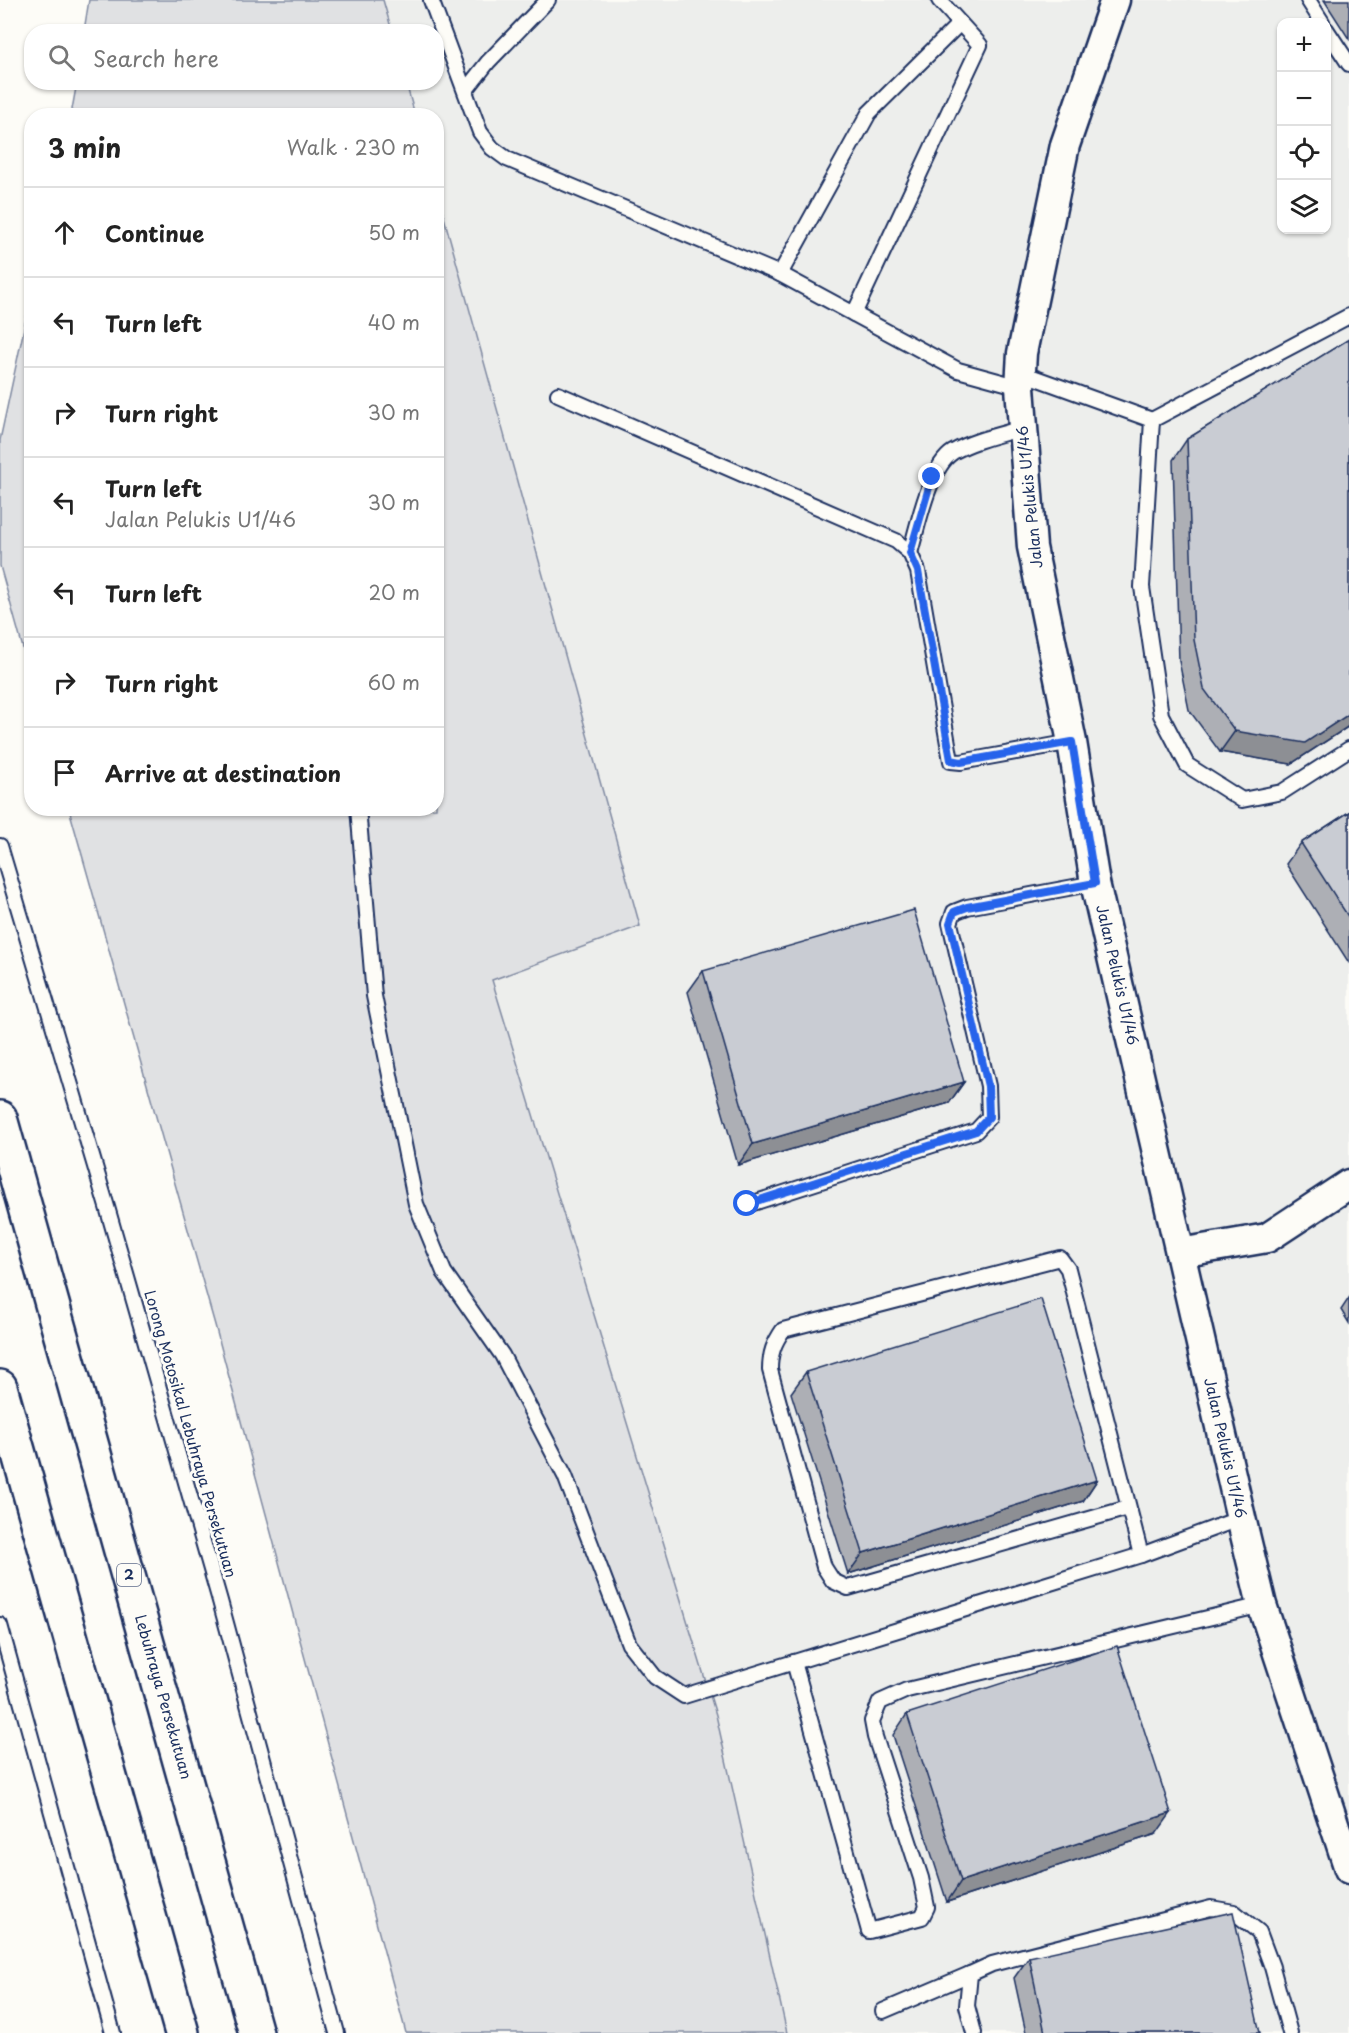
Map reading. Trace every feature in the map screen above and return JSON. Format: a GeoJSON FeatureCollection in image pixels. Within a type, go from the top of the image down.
{"type":"FeatureCollection","features":[{"type":"Feature","properties":{"kind":"highway","name":"Lebuhraya Persekutuan"},"geometry":{"type":"LineString","coordinates":[[0,1118],[256,2033]]}},
{"type":"Feature","properties":{"kind":"highway"},"geometry":{"type":"LineString","coordinates":[[0,1387],[182,2033]]}},
{"type":"Feature","properties":{"kind":"street","name":"Jalan Pelukis U1/46"},"geometry":{"type":"LineString","coordinates":[[1115,0],[1065,145],[1019,380],[1032,547],[1072,742],[1095,883],[1241,1518],[1262,1605],[1349,1869]]}},
{"type":"Feature","properties":{"kind":"street"},"geometry":{"type":"LineString","coordinates":[[1180,1253],[1267,1238],[1349,1184]]}},
{"type":"Feature","properties":{"kind":"lane"},"geometry":{"type":"LineString","coordinates":[[431,0],[438,24]]}},
{"type":"Feature","properties":{"kind":"lane"},"geometry":{"type":"LineString","coordinates":[[466,90],[488,62],[548,0]]}},
{"type":"Feature","properties":{"kind":"lane"},"geometry":{"type":"LineString","coordinates":[[854,314],[980,45],[939,0]]}},
{"type":"Feature","properties":{"kind":"lane"},"geometry":{"type":"LineString","coordinates":[[1308,0],[1319,18]]}},
{"type":"Feature","properties":{"kind":"lane"},"geometry":{"type":"LineString","coordinates":[[780,274],[869,113],[960,23]]}},
{"type":"Feature","properties":{"kind":"lane"},"geometry":{"type":"LineString","coordinates":[[444,37],[466,90],[480,132],[492,148],[507,159],[780,274],[958,370],[1019,380],[1152,420],[1349,316]]}},
{"type":"Feature","properties":{"kind":"lane"},"geometry":{"type":"LineString","coordinates":[[1331,37],[1349,64]]}},
{"type":"Feature","properties":{"kind":"lane"},"geometry":{"type":"LineString","coordinates":[[558,394],[896,541],[910,553],[918,571],[951,760],[961,762],[1072,742]]}},
{"type":"Feature","properties":{"kind":"lane"},"geometry":{"type":"LineString","coordinates":[[1152,420],[1142,587],[1161,715],[1187,765],[1242,800],[1282,792],[1349,749]]}},
{"type":"Feature","properties":{"kind":"lane"},"geometry":{"type":"LineString","coordinates":[[910,553],[932,477],[951,454],[976,441],[1023,428]]}},
{"type":"Feature","properties":{"kind":"lane"},"geometry":{"type":"LineString","coordinates":[[359,816],[374,996],[416,1204],[444,1272],[502,1355],[565,1476],[629,1644],[655,1677],[684,1696],[1141,1555],[1241,1518]]}},
{"type":"Feature","properties":{"kind":"lane","name":"Lorong Motosikal Lebuhraya Persekutuan"},"geometry":{"type":"LineString","coordinates":[[0,846],[220,1601],[337,2033]]}},
{"type":"Feature","properties":{"kind":"lane"},"geometry":{"type":"LineString","coordinates":[[747,1204],[976,1131],[989,1117],[988,1086],[950,923],[954,912],[967,907],[1095,883]]}},
{"type":"Feature","properties":{"kind":"lane"},"geometry":{"type":"LineString","coordinates":[[1128,1508],[848,1588],[832,1581],[824,1567],[770,1370],[774,1344],[783,1330],[1060,1258],[1068,1269],[1141,1555]]}},
{"type":"Feature","properties":{"kind":"lane"},"geometry":{"type":"LineString","coordinates":[[794,1662],[869,1931],[922,1917],[927,1907],[921,1878],[875,1737],[872,1721],[880,1702],[907,1690],[1262,1605]]}},
{"type":"Feature","properties":{"kind":"lane"},"geometry":{"type":"LineString","coordinates":[[0,1625],[113,2033]]}},
{"type":"Feature","properties":{"kind":"lane"},"geometry":{"type":"LineString","coordinates":[[883,2011],[992,1964],[1211,1908],[1234,1912],[1259,1932],[1290,2033]]}},
{"type":"Feature","properties":{"kind":"lane"},"geometry":{"type":"LineString","coordinates":[[970,1974],[968,2006],[974,2033]]}},
{"type":"Feature","properties":{"kind":"shaded area"},"geometry":{"type":"Polygon","coordinates":[[[89,0],[383,0],[390,24],[85,24],[89,0]]]}},
{"type":"Feature","properties":{"kind":"shaded area"},"geometry":{"type":"Polygon","coordinates":[[[178,0],[1349,0],[1349,2033],[524,2033],[437,816],[444,816],[444,108],[139,108],[145,90],[444,90],[444,24],[169,24],[178,0]]]}},
{"type":"Feature","properties":{"kind":"shaded area"},"geometry":{"type":"Polygon","coordinates":[[[76,90],[408,90],[413,108],[72,108],[76,90]]]}},
{"type":"Feature","properties":{"kind":"shaded area"},"geometry":{"type":"Polygon","coordinates":[[[444,217],[640,926],[492,980],[716,1715],[787,2033],[406,2033],[215,1325],[71,816],[444,816],[444,217]]]}},
{"type":"Feature","properties":{"kind":"shaded area"},"geometry":{"type":"Polygon","coordinates":[[[24,329],[24,652],[0,566],[0,440],[24,329]]]}},
{"type":"Feature","properties":{"kind":"building"},"geometry":{"type":"Polygon","coordinates":[[[1349,339],[1349,714],[1305,743],[1235,731],[1204,689],[1194,640],[1187,439],[1349,339]]]}},
{"type":"Feature","properties":{"kind":"building"},"geometry":{"type":"Polygon","coordinates":[[[1349,812],[1349,918],[1301,843],[1349,812]]]}},
{"type":"Feature","properties":{"kind":"building"},"geometry":{"type":"Polygon","coordinates":[[[914,910],[964,1082],[753,1144],[703,971],[914,910]]]}},
{"type":"Feature","properties":{"kind":"building"},"geometry":{"type":"Polygon","coordinates":[[[1041,1299],[1097,1480],[863,1553],[806,1372],[1041,1299]]]}},
{"type":"Feature","properties":{"kind":"building"},"geometry":{"type":"Polygon","coordinates":[[[1117,1646],[1171,1813],[961,1881],[907,1714],[1117,1646]]]}},
{"type":"Feature","properties":{"kind":"building"},"geometry":{"type":"Polygon","coordinates":[[[1233,1912],[1260,2033],[1045,2033],[1029,1957],[1233,1912]]]}},
{"type":"Feature","properties":{"kind":"route"},"geometry":{"type":"LineString","coordinates":[[747,1204],[976,1131],[989,1117],[988,1086],[950,923],[954,912],[967,907],[1095,883],[1072,742],[961,762],[951,760],[918,571],[910,553],[932,477]]}}]}
